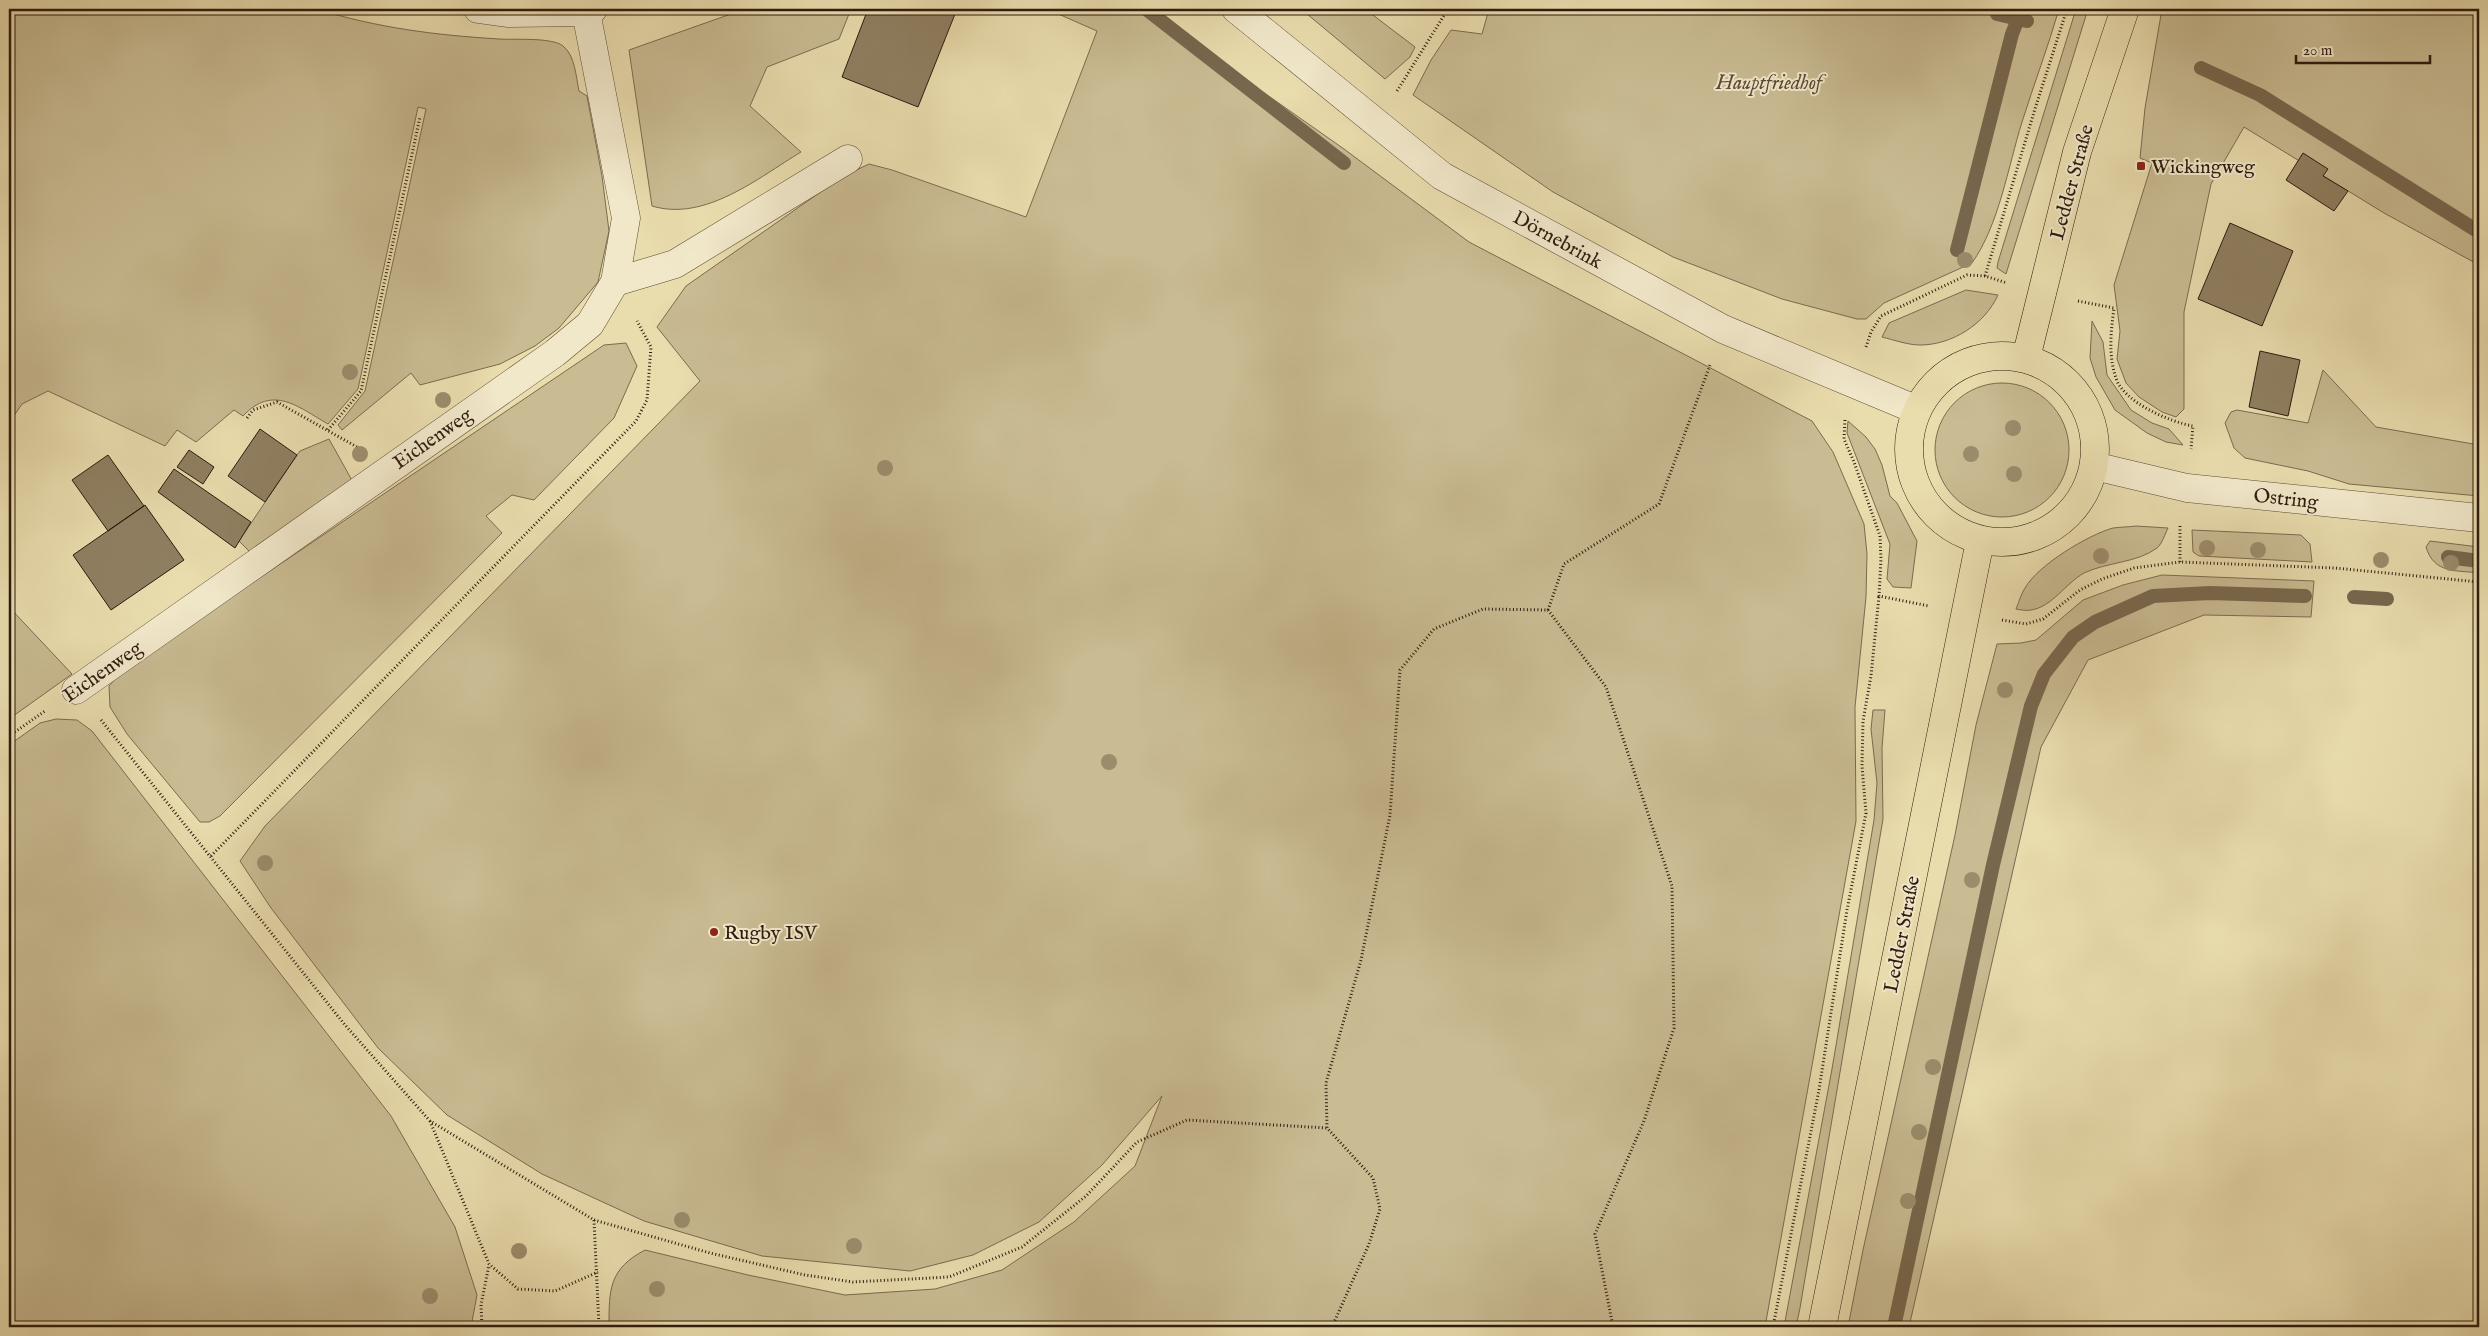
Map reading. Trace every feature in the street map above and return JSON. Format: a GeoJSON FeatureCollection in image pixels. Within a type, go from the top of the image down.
{"type":"FeatureCollection","features":[{"type":"Feature","properties":{"kind":"main road","name":"Ledder Straße"},"geometry":{"type":"LineString","coordinates":[[2026,358],[2077,152],[2124,9]]}},
{"type":"Feature","properties":{"kind":"main road"},"geometry":{"type":"LineString","coordinates":[[2000,355],[2026,358],[2052,369],[2073,388],[2088,411],[2095,438],[2094,466],[2084,495],[2065,519],[2040,536],[2010,543],[1980,541],[1954,530],[1933,513],[1918,490],[1910,464],[1909,436],[1917,410],[1930,388],[1950,370],[1974,359],[2000,355]]}},
{"type":"Feature","properties":{"kind":"main road","name":"Ledder Straße"},"geometry":{"type":"LineString","coordinates":[[1822,1327],[1980,541]]}},
{"type":"Feature","properties":{"kind":"street"},"geometry":{"type":"LineString","coordinates":[[478,9],[507,13],[590,10]]}},
{"type":"Feature","properties":{"kind":"street","name":"Dörnebrink"},"geometry":{"type":"LineString","coordinates":[[1236,9],[1442,176],[1723,329],[1917,410]]}},
{"type":"Feature","properties":{"kind":"street","name":"Eichenweg"},"geometry":{"type":"LineString","coordinates":[[76,690],[562,347],[590,324],[615,282],[626,218],[590,10]]}},
{"type":"Feature","properties":{"kind":"street"},"geometry":{"type":"LineString","coordinates":[[615,282],[675,264],[848,159]]}},
{"type":"Feature","properties":{"kind":"street","name":"Ostring"},"geometry":{"type":"LineString","coordinates":[[2094,466],[2187,488],[2479,518]]}},
{"type":"Feature","properties":{"kind":"path"},"geometry":{"type":"LineString","coordinates":[[1377,123],[1448,9]]}},
{"type":"Feature","properties":{"kind":"path"},"geometry":{"type":"LineString","coordinates":[[1985,276],[2067,9]]}},
{"type":"Feature","properties":{"kind":"path"},"geometry":{"type":"LineString","coordinates":[[328,430],[361,391],[420,117]]}},
{"type":"Feature","properties":{"kind":"path"},"geometry":{"type":"LineString","coordinates":[[1772,1327],[1819,1090],[1847,910],[1866,813],[1862,766],[1863,721],[1871,676],[1881,559],[1880,536],[1844,439],[1844,422],[1871,332],[1881,316],[1967,275],[1985,276],[2041,294],[2114,308],[2110,352],[2116,380],[2133,399],[2150,411],[2177,423],[2193,426],[2187,488],[2180,530],[2180,562]]}},
{"type":"Feature","properties":{"kind":"path"},"geometry":{"type":"LineString","coordinates":[[211,856],[636,421],[647,400],[651,347],[615,282]]}},
{"type":"Feature","properties":{"kind":"path"},"geometry":{"type":"LineString","coordinates":[[1548,610],[1564,564],[1659,504],[1723,329]]}},
{"type":"Feature","properties":{"kind":"path"},"geometry":{"type":"LineString","coordinates":[[248,418],[252,410],[277,402],[391,467]]}},
{"type":"Feature","properties":{"kind":"path"},"geometry":{"type":"LineString","coordinates":[[1878,596],[2026,624],[2043,619],[2080,590],[2102,579],[2134,568],[2180,562],[2335,568],[2479,582]]}},
{"type":"Feature","properties":{"kind":"path"},"geometry":{"type":"LineString","coordinates":[[1332,1327],[1369,1244],[1380,1209],[1373,1178],[1327,1128],[1326,1082],[1361,960],[1390,815],[1400,670],[1434,629],[1475,612],[1483,609],[1548,610]]}},
{"type":"Feature","properties":{"kind":"path"},"geometry":{"type":"LineString","coordinates":[[1548,610],[1606,687],[1672,886],[1674,1028],[1644,1121],[1595,1234],[1613,1327]]}},
{"type":"Feature","properties":{"kind":"path"},"geometry":{"type":"LineString","coordinates":[[76,690],[345,1025],[430,1121],[594,1220],[710,1253],[805,1275],[853,1282],[949,1277],[1022,1247],[1086,1196],[1136,1142],[1187,1120],[1327,1128]]}},
{"type":"Feature","properties":{"kind":"path","name":"Eichenweg"},"geometry":{"type":"LineString","coordinates":[[9,736],[76,690]]}},
{"type":"Feature","properties":{"kind":"path"},"geometry":{"type":"LineString","coordinates":[[430,1121],[489,1264],[518,1289],[555,1291],[598,1272]]}},
{"type":"Feature","properties":{"kind":"path"},"geometry":{"type":"LineString","coordinates":[[594,1220],[598,1272],[599,1327]]}},
{"type":"Feature","properties":{"kind":"path"},"geometry":{"type":"LineString","coordinates":[[482,1327],[481,1305],[489,1264]]}},
{"type":"Feature","properties":{"kind":"green space"},"geometry":{"type":"Polygon","coordinates":[[[9,9],[316,9],[339,16],[407,30],[499,39],[542,40],[558,43],[570,55],[579,91],[587,96],[602,176],[609,231],[598,282],[559,328],[535,346],[500,364],[420,385],[411,373],[342,430],[338,425],[365,391],[426,109],[418,107],[358,389],[328,424],[286,402],[265,401],[254,406],[243,416],[234,410],[196,442],[177,430],[165,446],[48,391],[22,404],[9,423],[9,9]]]}},
{"type":"Feature","properties":{"kind":"green space"},"geometry":{"type":"Polygon","coordinates":[[[745,9],[851,9],[839,39],[767,67],[750,106],[801,152],[749,185],[711,203],[692,208],[672,209],[652,206],[629,50],[745,9]]]}},
{"type":"Feature","properties":{"kind":"green space"},"geometry":{"type":"Polygon","coordinates":[[[1047,9],[1145,9],[1344,149],[1469,242],[1812,421],[1833,452],[1864,524],[1867,554],[1866,597],[1855,707],[1856,821],[1765,1327],[609,1327],[611,1291],[614,1281],[624,1265],[645,1250],[748,1275],[845,1295],[935,1289],[1002,1270],[1074,1222],[1135,1166],[1162,1096],[1102,1165],[1039,1222],[973,1255],[910,1271],[762,1256],[644,1221],[542,1174],[447,1115],[378,1048],[271,908],[240,861],[265,826],[700,381],[657,327],[686,286],[842,177],[869,164],[892,170],[1026,217],[1097,31],[1047,9]]]}},
{"type":"Feature","properties":{"kind":"green space"},"geometry":{"type":"Polygon","coordinates":[[[1301,9],[1365,9],[1415,47],[1410,57],[1385,79],[1301,9]]]}},
{"type":"Feature","properties":{"kind":"green space","name":"Hauptfriedhof"},"geometry":{"type":"Polygon","coordinates":[[[1489,9],[2059,9],[2022,122],[1996,214],[1972,263],[1884,303],[1866,319],[1857,319],[1782,299],[1673,257],[1553,192],[1413,95],[1431,60],[1451,30],[1482,34],[1489,9]]]}},
{"type":"Feature","properties":{"kind":"green space"},"geometry":{"type":"Polygon","coordinates":[[[2076,9],[2088,9],[2006,274],[1997,268],[1998,262],[2076,9]]]}},
{"type":"Feature","properties":{"kind":"green space"},"geometry":{"type":"Polygon","coordinates":[[[2162,9],[2479,9],[2479,265],[2384,213],[2244,127],[2211,184],[2184,312],[2184,409],[2176,417],[2162,412],[2139,397],[2126,383],[2117,359],[2120,331],[2114,285],[2152,163],[2140,158],[2145,108],[2162,9]]]}},
{"type":"Feature","properties":{"kind":"green space"},"geometry":{"type":"Polygon","coordinates":[[[1966,290],[1998,295],[1985,315],[1966,331],[1944,341],[1920,345],[1882,337],[1889,323],[1966,290]]]}},
{"type":"Feature","properties":{"kind":"green space"},"geometry":{"type":"Polygon","coordinates":[[[2092,321],[2103,342],[2107,375],[2131,410],[2152,423],[2169,429],[2183,445],[2166,442],[2147,433],[2115,410],[2096,377],[2090,358],[2092,321]]]}},
{"type":"Feature","properties":{"kind":"green space"},"geometry":{"type":"Polygon","coordinates":[[[626,343],[637,366],[614,418],[534,500],[512,495],[486,516],[502,533],[220,816],[209,822],[200,822],[127,734],[110,707],[109,686],[122,671],[604,345],[626,343]]]}},
{"type":"Feature","properties":{"kind":"green space"},"geometry":{"type":"Polygon","coordinates":[[[2323,370],[2376,427],[2479,445],[2479,496],[2349,484],[2308,471],[2245,458],[2234,448],[2225,423],[2231,412],[2237,410],[2308,423],[2323,370]]]}},
{"type":"Feature","properties":{"kind":"green space"},"geometry":{"type":"Polygon","coordinates":[[[2002,383],[2028,388],[2039,394],[2049,403],[2058,413],[2064,424],[2069,450],[2064,476],[2058,487],[2049,497],[2039,506],[2028,512],[2002,517],[1976,512],[1965,506],[1955,497],[1946,487],[1940,476],[1935,450],[1940,424],[1946,413],[1955,403],[1965,394],[1976,388],[2002,383]]]}},
{"type":"Feature","properties":{"kind":"green space"},"geometry":{"type":"Polygon","coordinates":[[[1848,421],[1866,437],[1875,449],[1882,465],[1890,496],[1897,503],[1917,541],[1911,588],[1893,587],[1887,579],[1890,544],[1847,433],[1848,421]]]}},
{"type":"Feature","properties":{"kind":"green space"},"geometry":{"type":"Polygon","coordinates":[[[329,439],[354,484],[251,553],[239,541],[297,455],[300,451],[329,439]]]}},
{"type":"Feature","properties":{"kind":"green space"},"geometry":{"type":"Polygon","coordinates":[[[2136,526],[2168,528],[2159,546],[2149,553],[2084,573],[2052,600],[2039,608],[2028,610],[2016,609],[2031,579],[2064,552],[2091,537],[2113,528],[2136,526]]]}},
{"type":"Feature","properties":{"kind":"green space"},"geometry":{"type":"Polygon","coordinates":[[[2192,530],[2301,535],[2310,544],[2312,562],[2199,556],[2193,552],[2192,530]]]}},
{"type":"Feature","properties":{"kind":"green space"},"geometry":{"type":"Polygon","coordinates":[[[2430,541],[2479,547],[2479,573],[2454,571],[2440,566],[2434,562],[2426,547],[2430,541]]]}},
{"type":"Feature","properties":{"kind":"green space"},"geometry":{"type":"Polygon","coordinates":[[[2162,575],[2314,581],[2311,617],[2204,615],[2088,660],[2041,747],[1909,1327],[1848,1327],[1863,1250],[1955,835],[1976,725],[1997,644],[2036,640],[2083,600],[2123,585],[2162,575]]]}},
{"type":"Feature","properties":{"kind":"green space"},"geometry":{"type":"Polygon","coordinates":[[[9,607],[72,674],[9,719],[9,607]]]}},
{"type":"Feature","properties":{"kind":"green space"},"geometry":{"type":"Polygon","coordinates":[[[1873,710],[1885,710],[1882,748],[1883,819],[1800,1308],[1796,1327],[1784,1327],[1832,1069],[1874,820],[1877,783],[1871,729],[1873,710]]]}},
{"type":"Feature","properties":{"kind":"green space"},"geometry":{"type":"Polygon","coordinates":[[[56,719],[77,720],[92,731],[391,1116],[455,1227],[477,1295],[471,1327],[9,1327],[9,745],[40,723],[56,719]]]}},
{"type":"Feature","properties":{"kind":"building"},"geometry":{"type":"Polygon","coordinates":[[[868,9],[957,9],[918,107],[842,77],[868,9]]]}},
{"type":"Feature","properties":{"kind":"building"},"geometry":{"type":"Polygon","coordinates":[[[2303,153],[2328,169],[2323,176],[2348,191],[2334,211],[2286,180],[2303,153]]]}},
{"type":"Feature","properties":{"kind":"building"},"geometry":{"type":"Polygon","coordinates":[[[2230,223],[2293,251],[2262,326],[2198,299],[2230,223]]]}},
{"type":"Feature","properties":{"kind":"building"},"geometry":{"type":"Polygon","coordinates":[[[2260,351],[2300,360],[2288,416],[2249,407],[2260,351]]]}},
{"type":"Feature","properties":{"kind":"building"},"geometry":{"type":"Polygon","coordinates":[[[260,429],[297,455],[265,502],[228,476],[260,429]]]}},
{"type":"Feature","properties":{"kind":"building"},"geometry":{"type":"Polygon","coordinates":[[[189,450],[214,467],[203,484],[177,467],[189,450]]]}},
{"type":"Feature","properties":{"kind":"building"},"geometry":{"type":"Polygon","coordinates":[[[108,455],[144,506],[108,531],[72,480],[108,455]]]}},
{"type":"Feature","properties":{"kind":"building"},"geometry":{"type":"Polygon","coordinates":[[[174,469],[251,522],[235,548],[158,492],[174,469]]]}},
{"type":"Feature","properties":{"kind":"building"},"geometry":{"type":"Polygon","coordinates":[[[145,505],[184,560],[111,610],[73,555],[145,505]]]}},
{"type":"Feature","properties":{"kind":"waterway"},"geometry":{"type":"LineString","coordinates":[[1146,9],[1344,163]]}},
{"type":"Feature","properties":{"kind":"waterway"},"geometry":{"type":"LineString","coordinates":[[1957,250],[2012,34],[2022,9]]}},
{"type":"Feature","properties":{"kind":"waterway"},"geometry":{"type":"LineString","coordinates":[[1997,14],[2027,21]]}},
{"type":"Feature","properties":{"kind":"waterway"},"geometry":{"type":"LineString","coordinates":[[2201,68],[2260,95],[2479,232]]}},
{"type":"Feature","properties":{"kind":"waterway"},"geometry":{"type":"LineString","coordinates":[[2448,557],[2479,561]]}},
{"type":"Feature","properties":{"kind":"waterway"},"geometry":{"type":"LineString","coordinates":[[1894,1327],[1993,865],[2031,706],[2044,674],[2073,637],[2095,622],[2153,596],[2210,593],[2305,596]]}},
{"type":"Feature","properties":{"kind":"waterway"},"geometry":{"type":"LineString","coordinates":[[2354,597],[2387,599]]}},
{"type":"Feature","properties":{"kind":"place","name":"Wickingweg"},"geometry":{"type":"Point","coordinates":[2141,166]}},
{"type":"Feature","properties":{"kind":"place","name":"Rugby ISV"},"geometry":{"type":"Point","coordinates":[714,932]}}]}
